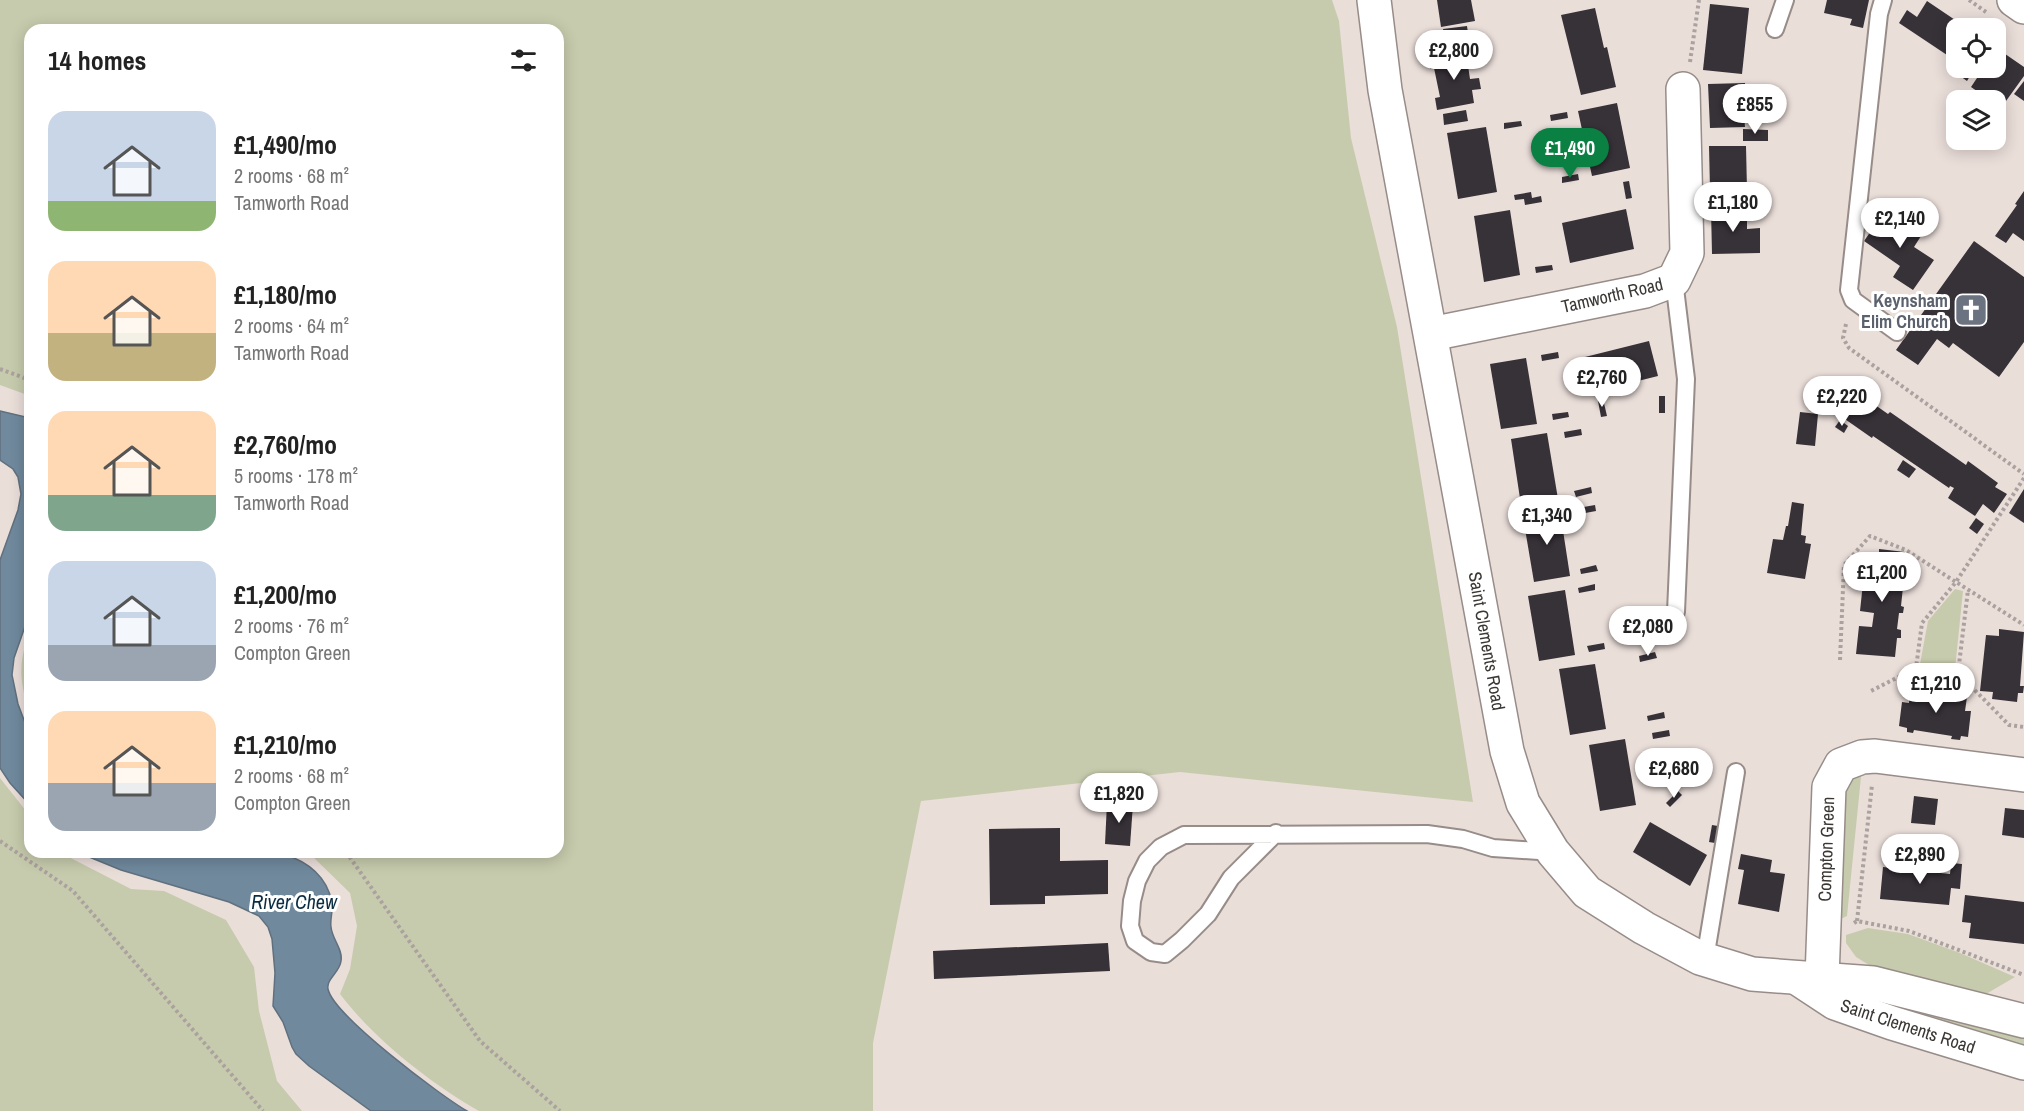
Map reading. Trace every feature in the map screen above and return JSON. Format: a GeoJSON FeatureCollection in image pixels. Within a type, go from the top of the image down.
{"type":"FeatureCollection","features":[{"type":"Feature","properties":{"kind":"street","name":"Saint Clements Road"},"geometry":{"type":"LineString","coordinates":[[1374,0],[1385,90],[1507,751],[1523,803],[1553,852],[1587,892],[1644,928],[1705,959],[1752,974],[1873,983],[2024,1021]]}},
{"type":"Feature","properties":{"kind":"street"},"geometry":{"type":"LineString","coordinates":[[2014,0],[2024,7]]}},
{"type":"Feature","properties":{"kind":"street","name":"Tamworth Road"},"geometry":{"type":"LineString","coordinates":[[1431,334],[1645,291],[1674,280],[1687,253],[1683,89]]}},
{"type":"Feature","properties":{"kind":"street","name":"Compton Green"},"geometry":{"type":"LineString","coordinates":[[1809,978],[1823,943],[1829,787],[1841,765],[1862,757],[1875,756],[2024,775]]}},
{"type":"Feature","properties":{"kind":"street","name":"Saint Clements Road"},"geometry":{"type":"LineString","coordinates":[[1809,978],[1834,1003],[2024,1063]]}},
{"type":"Feature","properties":{"kind":"lane"},"geometry":{"type":"LineString","coordinates":[[1775,29],[1785,0]]}},
{"type":"Feature","properties":{"kind":"lane"},"geometry":{"type":"LineString","coordinates":[[1883,0],[1878,26],[1849,290],[1852,300],[1897,332]]}},
{"type":"Feature","properties":{"kind":"lane"},"geometry":{"type":"LineString","coordinates":[[1674,280],[1686,379],[1676,612]]}},
{"type":"Feature","properties":{"kind":"lane"},"geometry":{"type":"LineString","coordinates":[[1705,959],[1736,772]]}},
{"type":"Feature","properties":{"kind":"lane"},"geometry":{"type":"LineString","coordinates":[[1276,834],[1231,879],[1208,914],[1165,954],[1151,952],[1135,941],[1130,926],[1137,881],[1147,861],[1161,847],[1184,835],[1276,834],[1427,834],[1462,839],[1493,848],[1553,852]]}},
{"type":"Feature","properties":{"kind":"path"},"geometry":{"type":"LineString","coordinates":[[1683,89],[1689,68],[1699,0]]}},
{"type":"Feature","properties":{"kind":"path"},"geometry":{"type":"LineString","coordinates":[[1852,300],[1843,338],[1849,348],[2024,476],[1956,582],[1922,622],[1916,668]]}},
{"type":"Feature","properties":{"kind":"path"},"geometry":{"type":"LineString","coordinates":[[0,369],[24,378]]}},
{"type":"Feature","properties":{"kind":"path"},"geometry":{"type":"LineString","coordinates":[[1840,660],[1844,565],[1870,536],[1906,550],[2024,625]]}},
{"type":"Feature","properties":{"kind":"path"},"geometry":{"type":"LineString","coordinates":[[1958,673],[1968,590]]}},
{"type":"Feature","properties":{"kind":"path"},"geometry":{"type":"LineString","coordinates":[[1869,692],[1916,668],[1958,673],[2009,724],[2024,727]]}},
{"type":"Feature","properties":{"kind":"path"},"geometry":{"type":"LineString","coordinates":[[1857,921],[1875,756]]}},
{"type":"Feature","properties":{"kind":"path"},"geometry":{"type":"LineString","coordinates":[[0,841],[24,857]]}},
{"type":"Feature","properties":{"kind":"path"},"geometry":{"type":"LineString","coordinates":[[25,858],[73,891],[263,1111]]}},
{"type":"Feature","properties":{"kind":"path"},"geometry":{"type":"LineString","coordinates":[[350,858],[480,1041],[560,1111]]}},
{"type":"Feature","properties":{"kind":"path"},"geometry":{"type":"LineString","coordinates":[[1823,943],[1857,921],[1909,931],[2024,975]]}},
{"type":"Feature","properties":{"kind":"green space"},"geometry":{"type":"Polygon","coordinates":[[[0,0],[1332,0],[1339,21],[1351,138],[1397,327],[1473,802],[1180,772],[921,801],[873,1043],[873,1111],[479,1111],[422,1074],[404,1059],[369,1027],[340,994],[350,969],[357,926],[350,893],[314,858],[564,858],[564,24],[24,24],[24,394],[0,385],[0,0]]]}},
{"type":"Feature","properties":{"kind":"green space"},"geometry":{"type":"Polygon","coordinates":[[[1955,589],[1963,591],[1955,669],[1920,664],[1928,621],[1955,589]]]}},
{"type":"Feature","properties":{"kind":"green space"},"geometry":{"type":"Polygon","coordinates":[[[24,651],[24,693],[21,674],[24,651]]]}},
{"type":"Feature","properties":{"kind":"green space"},"geometry":{"type":"Polygon","coordinates":[[[1862,767],[1847,916],[1834,922],[1839,788],[1862,767]]]}},
{"type":"Feature","properties":{"kind":"green space"},"geometry":{"type":"Polygon","coordinates":[[[0,778],[24,808],[24,858],[71,858],[131,889],[164,891],[226,920],[254,967],[259,1011],[277,1081],[302,1111],[0,1111],[0,778]]]}},
{"type":"Feature","properties":{"kind":"green space"},"geometry":{"type":"Polygon","coordinates":[[[1868,928],[1908,934],[2015,977],[1986,994],[1874,968],[1856,957],[1846,943],[1846,935],[1868,928]]]}},
{"type":"Feature","properties":{"kind":"green space"},"geometry":{"type":"Polygon","coordinates":[[[1859,992],[2024,1035],[2024,1054],[1854,1006],[1859,992]]]}},
{"type":"Feature","properties":{"kind":"water"},"geometry":{"type":"Polygon","coordinates":[[[0,411],[24,417],[24,629],[14,658],[12,675],[24,720],[24,798],[0,768],[0,560],[18,510],[21,494],[18,477],[13,469],[0,460],[0,411]]]}},
{"type":"Feature","properties":{"kind":"water","name":"River Chew"},"geometry":{"type":"Polygon","coordinates":[[[92,858],[294,858],[302,862],[321,878],[331,901],[331,927],[341,957],[340,965],[328,985],[334,1001],[367,1035],[435,1089],[467,1111],[371,1111],[296,1054],[283,1022],[273,1006],[275,973],[272,939],[268,927],[259,916],[229,902],[121,870],[92,858]]]}},
{"type":"Feature","properties":{"kind":"building"},"geometry":{"type":"Polygon","coordinates":[[[1437,0],[1471,0],[1475,21],[1441,27],[1437,0]]]}},
{"type":"Feature","properties":{"kind":"building"},"geometry":{"type":"Polygon","coordinates":[[[1827,0],[1869,0],[1863,28],[1850,25],[1852,19],[1824,13],[1827,0]]]}},
{"type":"Feature","properties":{"kind":"building"},"geometry":{"type":"Polygon","coordinates":[[[1927,1],[1952,18],[1946,18],[1946,54],[1899,23],[1907,10],[1917,17],[1927,1]]]}},
{"type":"Feature","properties":{"kind":"building"},"geometry":{"type":"Polygon","coordinates":[[[1710,4],[1749,8],[1742,74],[1703,70],[1710,4]]]}},
{"type":"Feature","properties":{"kind":"building"},"geometry":{"type":"Polygon","coordinates":[[[1595,8],[1616,87],[1581,95],[1561,15],[1595,8]]]}},
{"type":"Feature","properties":{"kind":"building"},"geometry":{"type":"Polygon","coordinates":[[[1467,26],[1470,48],[1446,52],[1443,29],[1467,26]]]}},
{"type":"Feature","properties":{"kind":"building"},"geometry":{"type":"Polygon","coordinates":[[[1466,52],[1470,79],[1479,78],[1481,89],[1472,90],[1474,103],[1437,110],[1435,98],[1440,97],[1434,68],[1430,69],[1429,58],[1466,52]]]}},
{"type":"Feature","properties":{"kind":"building"},"geometry":{"type":"Polygon","coordinates":[[[2006,55],[2024,67],[2024,76],[2006,101],[2006,90],[1975,90],[1971,87],[1977,78],[2006,78],[2006,55]]]}},
{"type":"Feature","properties":{"kind":"building"},"geometry":{"type":"Polygon","coordinates":[[[2024,81],[2024,101],[2014,94],[2024,81]]]}},
{"type":"Feature","properties":{"kind":"building"},"geometry":{"type":"Polygon","coordinates":[[[1745,83],[1745,88],[1754,88],[1755,114],[1744,115],[1745,127],[1710,128],[1708,84],[1745,83]]]}},
{"type":"Feature","properties":{"kind":"building"},"geometry":{"type":"Polygon","coordinates":[[[1617,103],[1630,168],[1592,176],[1578,111],[1617,103]]]}},
{"type":"Feature","properties":{"kind":"building"},"geometry":{"type":"Polygon","coordinates":[[[1466,110],[1468,121],[1444,125],[1443,114],[1466,110]]]}},
{"type":"Feature","properties":{"kind":"building"},"geometry":{"type":"Polygon","coordinates":[[[1567,112],[1568,118],[1551,121],[1550,115],[1567,112]]]}},
{"type":"Feature","properties":{"kind":"building"},"geometry":{"type":"Polygon","coordinates":[[[1521,121],[1522,126],[1504,129],[1504,123],[1521,121]]]}},
{"type":"Feature","properties":{"kind":"building"},"geometry":{"type":"Polygon","coordinates":[[[1486,127],[1497,192],[1458,199],[1447,133],[1486,127]]]}},
{"type":"Feature","properties":{"kind":"building"},"geometry":{"type":"Polygon","coordinates":[[[1743,129],[1768,130],[1768,141],[1743,141],[1743,129]]]}},
{"type":"Feature","properties":{"kind":"building"},"geometry":{"type":"Polygon","coordinates":[[[1709,146],[1746,146],[1747,190],[1710,190],[1709,146]]]}},
{"type":"Feature","properties":{"kind":"building"},"geometry":{"type":"Polygon","coordinates":[[[1578,174],[1579,180],[1562,183],[1562,177],[1578,174]]]}},
{"type":"Feature","properties":{"kind":"building"},"geometry":{"type":"Polygon","coordinates":[[[1629,181],[1632,198],[1626,199],[1623,182],[1629,181]]]}},
{"type":"Feature","properties":{"kind":"building"},"geometry":{"type":"Polygon","coordinates":[[[2024,191],[2024,241],[2013,233],[2006,243],[1995,236],[2024,191]]]}},
{"type":"Feature","properties":{"kind":"building"},"geometry":{"type":"Polygon","coordinates":[[[1531,192],[1532,198],[1541,196],[1542,202],[1525,205],[1524,199],[1515,200],[1514,195],[1531,192]]]}},
{"type":"Feature","properties":{"kind":"building"},"geometry":{"type":"Polygon","coordinates":[[[1744,192],[1770,193],[1769,204],[1745,204],[1744,192]]]}},
{"type":"Feature","properties":{"kind":"building"},"geometry":{"type":"Polygon","coordinates":[[[1747,208],[1747,229],[1760,228],[1760,253],[1712,254],[1711,209],[1747,208]]]}},
{"type":"Feature","properties":{"kind":"building"},"geometry":{"type":"Polygon","coordinates":[[[1626,209],[1634,249],[1570,263],[1562,223],[1626,209]]]}},
{"type":"Feature","properties":{"kind":"building"},"geometry":{"type":"Polygon","coordinates":[[[1510,210],[1520,275],[1484,282],[1474,216],[1510,210]]]}},
{"type":"Feature","properties":{"kind":"building"},"geometry":{"type":"Polygon","coordinates":[[[1885,211],[1921,236],[1914,247],[1934,260],[1913,290],[1893,277],[1900,266],[1864,241],[1885,211]]]}},
{"type":"Feature","properties":{"kind":"building"},"geometry":{"type":"Polygon","coordinates":[[[1974,241],[2024,277],[2024,342],[1999,377],[1953,343],[1949,348],[1937,339],[1918,365],[1896,350],[1974,241]]]}},
{"type":"Feature","properties":{"kind":"building"},"geometry":{"type":"Polygon","coordinates":[[[1552,265],[1553,270],[1536,273],[1535,267],[1552,265]]]}},
{"type":"Feature","properties":{"kind":"building"},"geometry":{"type":"Polygon","coordinates":[[[1649,341],[1658,376],[1594,392],[1585,357],[1649,341]]]}},
{"type":"Feature","properties":{"kind":"building"},"geometry":{"type":"Polygon","coordinates":[[[1558,352],[1559,358],[1542,361],[1541,355],[1558,352]]]}},
{"type":"Feature","properties":{"kind":"building"},"geometry":{"type":"Polygon","coordinates":[[[1526,358],[1537,424],[1501,429],[1490,364],[1526,358]]]}},
{"type":"Feature","properties":{"kind":"building"},"geometry":{"type":"Polygon","coordinates":[[[1858,393],[1888,414],[1890,412],[1966,465],[1968,461],[1998,483],[1995,487],[2007,494],[1994,513],[1983,504],[1975,516],[1948,498],[1954,488],[1950,486],[1949,488],[1842,417],[1858,393]]]}},
{"type":"Feature","properties":{"kind":"building"},"geometry":{"type":"Polygon","coordinates":[[[1659,396],[1665,396],[1665,413],[1659,413],[1659,396]]]}},
{"type":"Feature","properties":{"kind":"building"},"geometry":{"type":"Polygon","coordinates":[[[1603,399],[1607,416],[1601,417],[1598,401],[1603,399]]]}},
{"type":"Feature","properties":{"kind":"building"},"geometry":{"type":"Polygon","coordinates":[[[1568,412],[1569,417],[1553,420],[1552,414],[1568,412]]]}},
{"type":"Feature","properties":{"kind":"building"},"geometry":{"type":"Polygon","coordinates":[[[1800,412],[1818,414],[1815,446],[1796,444],[1800,412]]]}},
{"type":"Feature","properties":{"kind":"building"},"geometry":{"type":"Polygon","coordinates":[[[1840,420],[1848,426],[1844,433],[1835,427],[1840,420]]]}},
{"type":"Feature","properties":{"kind":"building"},"geometry":{"type":"Polygon","coordinates":[[[1581,429],[1582,435],[1565,438],[1564,432],[1581,429]]]}},
{"type":"Feature","properties":{"kind":"building"},"geometry":{"type":"Polygon","coordinates":[[[1547,433],[1558,499],[1521,505],[1511,439],[1547,433]]]}},
{"type":"Feature","properties":{"kind":"building"},"geometry":{"type":"Polygon","coordinates":[[[1903,460],[1916,469],[1909,478],[1897,470],[1903,460]]]}},
{"type":"Feature","properties":{"kind":"building"},"geometry":{"type":"Polygon","coordinates":[[[1591,487],[1592,493],[1576,497],[1574,491],[1591,487]]]}},
{"type":"Feature","properties":{"kind":"building"},"geometry":{"type":"Polygon","coordinates":[[[2024,489],[2024,523],[2009,513],[2024,489]]]}},
{"type":"Feature","properties":{"kind":"building"},"geometry":{"type":"Polygon","coordinates":[[[1792,502],[1804,504],[1801,535],[1806,536],[1805,543],[1811,544],[1805,579],[1767,573],[1773,539],[1783,540],[1792,502]]]}},
{"type":"Feature","properties":{"kind":"building"},"geometry":{"type":"Polygon","coordinates":[[[1595,505],[1596,511],[1580,514],[1578,508],[1595,505]]]}},
{"type":"Feature","properties":{"kind":"building"},"geometry":{"type":"Polygon","coordinates":[[[1560,511],[1570,576],[1534,582],[1523,517],[1560,511]]]}},
{"type":"Feature","properties":{"kind":"building"},"geometry":{"type":"Polygon","coordinates":[[[1976,518],[1984,524],[1977,534],[1969,528],[1976,518]]]}},
{"type":"Feature","properties":{"kind":"building"},"geometry":{"type":"Polygon","coordinates":[[[1879,549],[1905,552],[1904,559],[1909,559],[1908,568],[1905,568],[1901,606],[1904,607],[1903,613],[1899,613],[1897,629],[1901,630],[1901,638],[1897,638],[1895,657],[1856,654],[1859,626],[1872,627],[1874,613],[1860,611],[1866,555],[1879,556],[1879,549]]]}},
{"type":"Feature","properties":{"kind":"building"},"geometry":{"type":"Polygon","coordinates":[[[1596,565],[1598,571],[1581,574],[1580,569],[1596,565]]]}},
{"type":"Feature","properties":{"kind":"building"},"geometry":{"type":"Polygon","coordinates":[[[1595,584],[1595,590],[1579,593],[1578,588],[1595,584]]]}},
{"type":"Feature","properties":{"kind":"building"},"geometry":{"type":"Polygon","coordinates":[[[1565,590],[1575,655],[1539,661],[1528,596],[1565,590]]]}},
{"type":"Feature","properties":{"kind":"building"},"geometry":{"type":"Polygon","coordinates":[[[1999,629],[2024,632],[2020,686],[2024,686],[2023,693],[2018,693],[2017,702],[1992,699],[1993,692],[1980,691],[1986,635],[1999,636],[1999,629]]]}},
{"type":"Feature","properties":{"kind":"building"},"geometry":{"type":"Polygon","coordinates":[[[1604,643],[1605,649],[1589,652],[1587,646],[1604,643]]]}},
{"type":"Feature","properties":{"kind":"building"},"geometry":{"type":"Polygon","coordinates":[[[1655,652],[1657,658],[1640,662],[1639,656],[1655,652]]]}},
{"type":"Feature","properties":{"kind":"building"},"geometry":{"type":"Polygon","coordinates":[[[1595,664],[1606,729],[1570,735],[1559,669],[1595,664]]]}},
{"type":"Feature","properties":{"kind":"building"},"geometry":{"type":"Polygon","coordinates":[[[1910,689],[1967,697],[1965,711],[1971,711],[1968,737],[1961,736],[1960,740],[1951,739],[1952,736],[1914,730],[1913,733],[1899,726],[1902,702],[1909,703],[1910,689]]]}},
{"type":"Feature","properties":{"kind":"building"},"geometry":{"type":"Polygon","coordinates":[[[1664,712],[1665,718],[1648,721],[1647,716],[1664,712]]]}},
{"type":"Feature","properties":{"kind":"building"},"geometry":{"type":"Polygon","coordinates":[[[1669,730],[1670,736],[1653,739],[1652,733],[1669,730]]]}},
{"type":"Feature","properties":{"kind":"building"},"geometry":{"type":"Polygon","coordinates":[[[1625,739],[1636,805],[1600,811],[1589,745],[1625,739]]]}},
{"type":"Feature","properties":{"kind":"building"},"geometry":{"type":"Polygon","coordinates":[[[1678,791],[1682,795],[1670,807],[1666,803],[1678,791]]]}},
{"type":"Feature","properties":{"kind":"building"},"geometry":{"type":"Polygon","coordinates":[[[1914,796],[1938,799],[1935,825],[1911,823],[1914,796]]]}},
{"type":"Feature","properties":{"kind":"building"},"geometry":{"type":"Polygon","coordinates":[[[1107,803],[1133,804],[1130,846],[1105,844],[1107,803]]]}},
{"type":"Feature","properties":{"kind":"building"},"geometry":{"type":"Polygon","coordinates":[[[2005,808],[2024,810],[2024,838],[2002,835],[2005,808]]]}},
{"type":"Feature","properties":{"kind":"building"},"geometry":{"type":"Polygon","coordinates":[[[1650,822],[1707,855],[1690,886],[1633,852],[1650,822]]]}},
{"type":"Feature","properties":{"kind":"building"},"geometry":{"type":"Polygon","coordinates":[[[1712,825],[1718,826],[1715,843],[1709,842],[1712,825]]]}},
{"type":"Feature","properties":{"kind":"building"},"geometry":{"type":"Polygon","coordinates":[[[1060,828],[1060,861],[1108,860],[1108,894],[1045,896],[1045,904],[990,905],[989,829],[1060,828]]]}},
{"type":"Feature","properties":{"kind":"building"},"geometry":{"type":"Polygon","coordinates":[[[1741,854],[1772,860],[1770,872],[1785,874],[1779,912],[1738,904],[1744,870],[1738,869],[1741,854]]]}},
{"type":"Feature","properties":{"kind":"building"},"geometry":{"type":"Polygon","coordinates":[[[1951,863],[1962,864],[1960,889],[1951,888],[1949,905],[1880,899],[1883,867],[1950,874],[1951,863]]]}},
{"type":"Feature","properties":{"kind":"building"},"geometry":{"type":"Polygon","coordinates":[[[1965,895],[2024,902],[2024,944],[1969,938],[1971,923],[1962,922],[1965,895]]]}},
{"type":"Feature","properties":{"kind":"building"},"geometry":{"type":"Polygon","coordinates":[[[1108,943],[1110,971],[934,979],[933,951],[1108,943]]]}},
{"type":"Feature","properties":{"kind":"place","name":"Keynsham Elim Church"},"geometry":{"type":"Point","coordinates":[1971,310]}}]}
